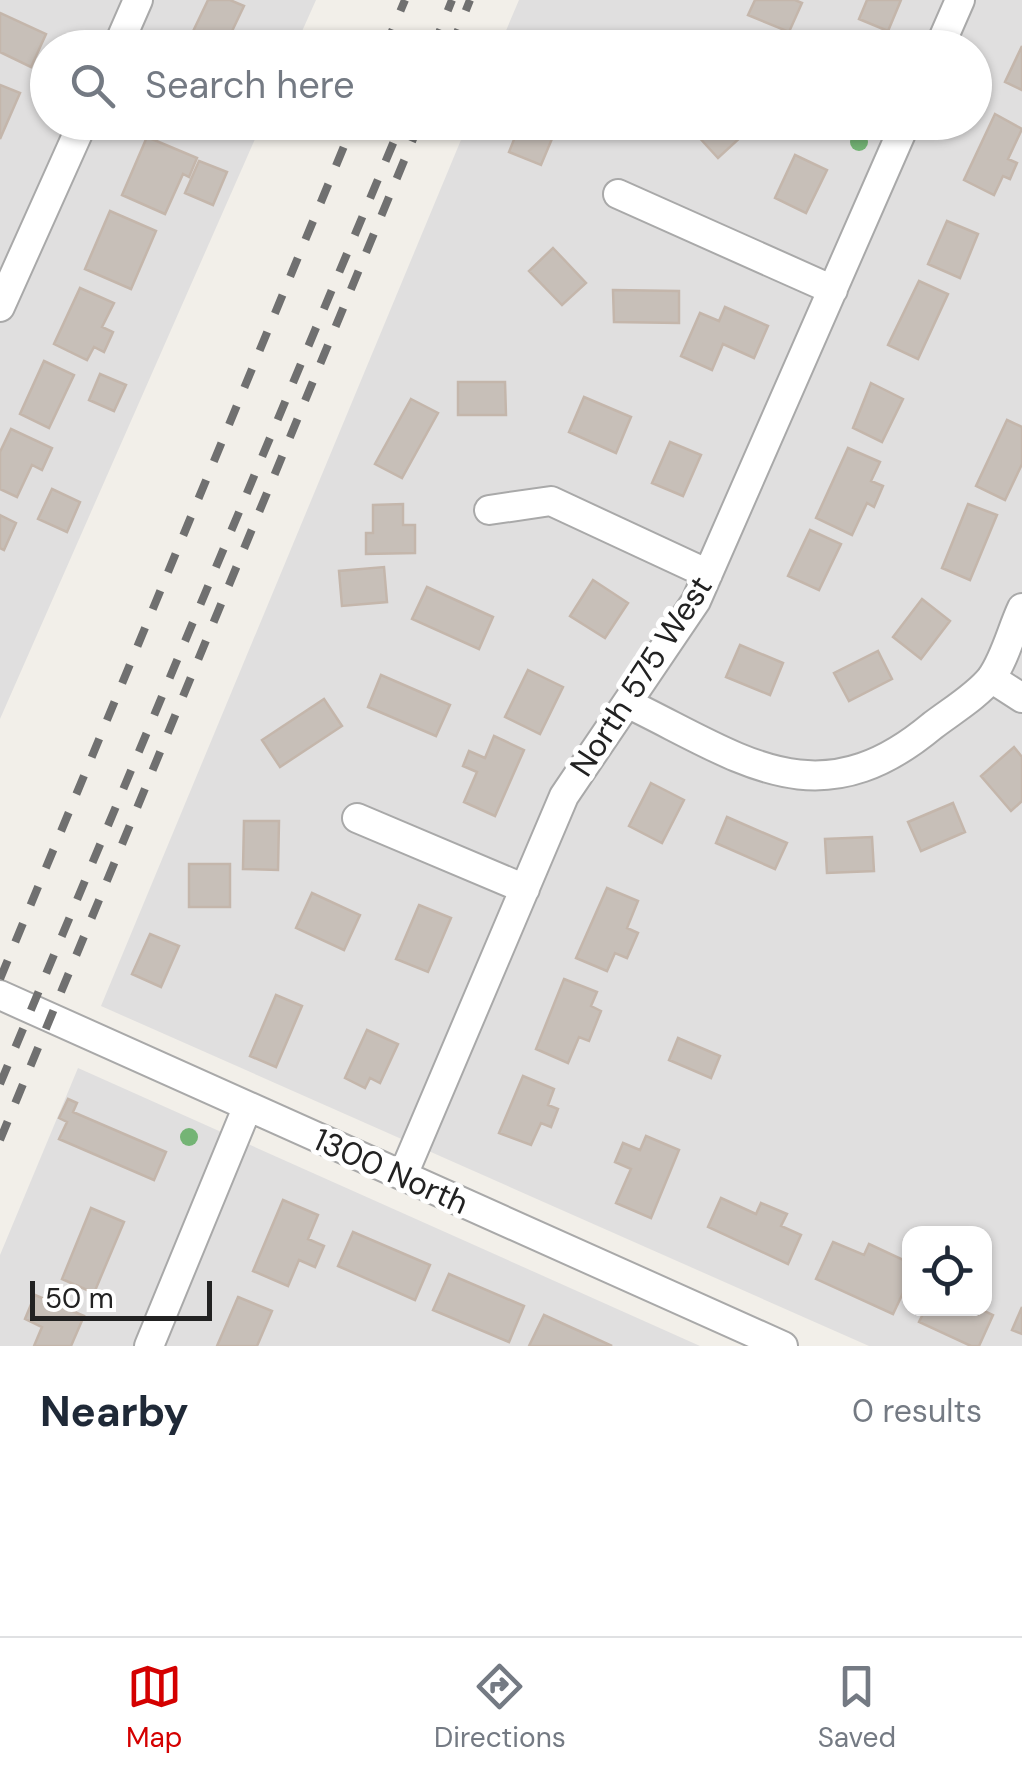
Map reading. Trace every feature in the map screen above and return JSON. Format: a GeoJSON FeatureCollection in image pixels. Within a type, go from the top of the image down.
{"type":"FeatureCollection","features":[{"type":"Feature","properties":{"kind":"street"},"geometry":{"type":"LineString","coordinates":[[948,30],[960,0]]}},
{"type":"Feature","properties":{"kind":"street"},"geometry":{"type":"LineString","coordinates":[[124,30],[134,2]]}},
{"type":"Feature","properties":{"kind":"street"},"geometry":{"type":"LineString","coordinates":[[3,291],[74,140]]}},
{"type":"Feature","properties":{"kind":"street","name":"North 575 West"},"geometry":{"type":"LineString","coordinates":[[403,1175],[564,796],[696,601],[898,140]]}},
{"type":"Feature","properties":{"kind":"street"},"geometry":{"type":"LineString","coordinates":[[618,194],[833,290]]}},
{"type":"Feature","properties":{"kind":"street"},"geometry":{"type":"LineString","coordinates":[[488,510],[551,501],[708,574]]}},
{"type":"Feature","properties":{"kind":"street"},"geometry":{"type":"LineString","coordinates":[[627,702],[759,767],[812,778],[860,772],[910,744],[991,678],[1022,608]]}},
{"type":"Feature","properties":{"kind":"street"},"geometry":{"type":"LineString","coordinates":[[991,678],[1022,698]]}},
{"type":"Feature","properties":{"kind":"street"},"geometry":{"type":"LineString","coordinates":[[357,818],[524,889]]}},
{"type":"Feature","properties":{"kind":"street","name":"1300 North"},"geometry":{"type":"LineString","coordinates":[[0,995],[779,1345]]}},
{"type":"Feature","properties":{"kind":"street"},"geometry":{"type":"LineString","coordinates":[[148,1346],[246,1108]]}},
{"type":"Feature","properties":{"kind":"shaded area"},"geometry":{"type":"Polygon","coordinates":[[[0,0],[316,0],[303,30],[30,30],[30,140],[255,140],[0,719],[0,0]]]}},
{"type":"Feature","properties":{"kind":"shaded area"},"geometry":{"type":"Polygon","coordinates":[[[519,0],[1022,0],[1022,1346],[869,1346],[101,1006],[461,140],[992,140],[992,30],[506,30],[519,0]]]}},
{"type":"Feature","properties":{"kind":"shaded area"},"geometry":{"type":"Polygon","coordinates":[[[78,1068],[700,1346],[0,1346],[0,1255],[78,1068]]]}},
{"type":"Feature","properties":{"kind":"building"},"geometry":{"type":"Polygon","coordinates":[[[208,0],[230,0],[244,6],[233,30],[194,30],[208,0]]]}},
{"type":"Feature","properties":{"kind":"building"},"geometry":{"type":"Polygon","coordinates":[[[755,0],[802,3],[790,30],[748,15],[755,0]]]}},
{"type":"Feature","properties":{"kind":"building"},"geometry":{"type":"Polygon","coordinates":[[[867,0],[901,0],[888,30],[859,19],[867,0]]]}},
{"type":"Feature","properties":{"kind":"building"},"geometry":{"type":"Polygon","coordinates":[[[0,13],[37,30],[30,30],[30,67],[0,52],[0,13]]]}},
{"type":"Feature","properties":{"kind":"building"},"geometry":{"type":"Polygon","coordinates":[[[1022,46],[1022,90],[1005,82],[1022,46]]]}},
{"type":"Feature","properties":{"kind":"building"},"geometry":{"type":"Polygon","coordinates":[[[0,85],[20,93],[0,139],[0,85]]]}},
{"type":"Feature","properties":{"kind":"building"},"geometry":{"type":"Polygon","coordinates":[[[995,114],[1022,129],[1008,159],[1017,163],[1010,179],[1003,176],[994,195],[964,180],[983,140],[992,140],[995,114]]]}},
{"type":"Feature","properties":{"kind":"building"},"geometry":{"type":"Polygon","coordinates":[[[146,140],[197,158],[189,177],[183,174],[165,214],[122,195],[146,140]]]}},
{"type":"Feature","properties":{"kind":"building"},"geometry":{"type":"Polygon","coordinates":[[[514,140],[551,140],[541,165],[509,152],[514,140]]]}},
{"type":"Feature","properties":{"kind":"building"},"geometry":{"type":"Polygon","coordinates":[[[702,140],[738,140],[718,158],[702,140]]]}},
{"type":"Feature","properties":{"kind":"building"},"geometry":{"type":"Polygon","coordinates":[[[795,155],[827,170],[806,213],[775,198],[795,155]]]}},
{"type":"Feature","properties":{"kind":"building"},"geometry":{"type":"Polygon","coordinates":[[[199,161],[227,172],[213,205],[185,193],[199,161]]]}},
{"type":"Feature","properties":{"kind":"building"},"geometry":{"type":"Polygon","coordinates":[[[110,211],[156,231],[131,289],[85,269],[110,211]]]}},
{"type":"Feature","properties":{"kind":"building"},"geometry":{"type":"Polygon","coordinates":[[[947,221],[978,234],[960,278],[928,264],[947,221]]]}},
{"type":"Feature","properties":{"kind":"building"},"geometry":{"type":"Polygon","coordinates":[[[553,248],[586,283],[562,305],[529,271],[553,248]]]}},
{"type":"Feature","properties":{"kind":"building"},"geometry":{"type":"Polygon","coordinates":[[[919,281],[948,294],[918,359],[888,345],[919,281]]]}},
{"type":"Feature","properties":{"kind":"building"},"geometry":{"type":"Polygon","coordinates":[[[80,288],[114,303],[102,327],[113,332],[104,352],[94,347],[87,360],[54,344],[80,288]]]}},
{"type":"Feature","properties":{"kind":"building"},"geometry":{"type":"Polygon","coordinates":[[[613,290],[679,291],[679,323],[614,322],[613,290]]]}},
{"type":"Feature","properties":{"kind":"building"},"geometry":{"type":"Polygon","coordinates":[[[725,307],[768,326],[754,358],[723,344],[712,370],[681,356],[700,313],[719,321],[725,307]]]}},
{"type":"Feature","properties":{"kind":"building"},"geometry":{"type":"Polygon","coordinates":[[[44,361],[74,375],[49,428],[20,414],[44,361]]]}},
{"type":"Feature","properties":{"kind":"building"},"geometry":{"type":"Polygon","coordinates":[[[100,374],[126,385],[114,411],[89,400],[100,374]]]}},
{"type":"Feature","properties":{"kind":"building"},"geometry":{"type":"Polygon","coordinates":[[[458,382],[505,382],[506,415],[458,415],[458,382]]]}},
{"type":"Feature","properties":{"kind":"building"},"geometry":{"type":"Polygon","coordinates":[[[871,383],[903,399],[882,442],[853,428],[871,383]]]}},
{"type":"Feature","properties":{"kind":"building"},"geometry":{"type":"Polygon","coordinates":[[[584,397],[631,417],[616,453],[569,432],[584,397]]]}},
{"type":"Feature","properties":{"kind":"building"},"geometry":{"type":"Polygon","coordinates":[[[411,399],[438,413],[402,478],[375,464],[411,399]]]}},
{"type":"Feature","properties":{"kind":"building"},"geometry":{"type":"Polygon","coordinates":[[[1007,420],[1022,427],[1022,464],[1005,500],[976,486],[1007,420]]]}},
{"type":"Feature","properties":{"kind":"building"},"geometry":{"type":"Polygon","coordinates":[[[11,429],[52,448],[42,470],[32,465],[17,497],[0,489],[0,452],[11,429]]]}},
{"type":"Feature","properties":{"kind":"building"},"geometry":{"type":"Polygon","coordinates":[[[670,442],[701,455],[683,496],[652,483],[670,442]]]}},
{"type":"Feature","properties":{"kind":"building"},"geometry":{"type":"Polygon","coordinates":[[[848,448],[880,462],[871,481],[883,486],[874,507],[867,503],[852,535],[816,518],[848,448]]]}},
{"type":"Feature","properties":{"kind":"building"},"geometry":{"type":"Polygon","coordinates":[[[52,489],[80,502],[67,532],[38,519],[52,489]]]}},
{"type":"Feature","properties":{"kind":"building"},"geometry":{"type":"Polygon","coordinates":[[[403,504],[403,525],[415,525],[415,553],[366,554],[366,533],[373,533],[373,505],[403,504]]]}},
{"type":"Feature","properties":{"kind":"building"},"geometry":{"type":"Polygon","coordinates":[[[968,504],[997,515],[970,580],[942,568],[968,504]]]}},
{"type":"Feature","properties":{"kind":"building"},"geometry":{"type":"Polygon","coordinates":[[[0,515],[16,523],[4,550],[0,548],[0,515]]]}},
{"type":"Feature","properties":{"kind":"building"},"geometry":{"type":"Polygon","coordinates":[[[810,530],[841,544],[819,590],[788,576],[810,530]]]}},
{"type":"Feature","properties":{"kind":"building"},"geometry":{"type":"Polygon","coordinates":[[[384,567],[387,602],[342,606],[339,571],[384,567]]]}},
{"type":"Feature","properties":{"kind":"building"},"geometry":{"type":"Polygon","coordinates":[[[593,580],[628,603],[605,638],[570,616],[593,580]]]}},
{"type":"Feature","properties":{"kind":"building"},"geometry":{"type":"Polygon","coordinates":[[[427,587],[493,617],[479,649],[412,619],[427,587]]]}},
{"type":"Feature","properties":{"kind":"building"},"geometry":{"type":"Polygon","coordinates":[[[922,599],[950,621],[921,659],[893,637],[922,599]]]}},
{"type":"Feature","properties":{"kind":"building"},"geometry":{"type":"Polygon","coordinates":[[[740,645],[783,663],[770,695],[726,677],[740,645]]]}},
{"type":"Feature","properties":{"kind":"building"},"geometry":{"type":"Polygon","coordinates":[[[878,651],[892,679],[849,701],[834,673],[878,651]]]}},
{"type":"Feature","properties":{"kind":"building"},"geometry":{"type":"Polygon","coordinates":[[[528,670],[563,687],[540,734],[505,717],[528,670]]]}},
{"type":"Feature","properties":{"kind":"building"},"geometry":{"type":"Polygon","coordinates":[[[381,675],[450,705],[436,736],[368,707],[381,675]]]}},
{"type":"Feature","properties":{"kind":"building"},"geometry":{"type":"Polygon","coordinates":[[[324,699],[342,726],[280,767],[262,740],[324,699]]]}},
{"type":"Feature","properties":{"kind":"building"},"geometry":{"type":"Polygon","coordinates":[[[494,736],[524,750],[495,816],[464,802],[477,772],[463,766],[469,751],[485,758],[494,736]]]}},
{"type":"Feature","properties":{"kind":"building"},"geometry":{"type":"Polygon","coordinates":[[[1014,747],[1022,757],[1022,801],[1011,811],[981,776],[1014,747]]]}},
{"type":"Feature","properties":{"kind":"building"},"geometry":{"type":"Polygon","coordinates":[[[651,783],[684,800],[662,843],[629,826],[651,783]]]}},
{"type":"Feature","properties":{"kind":"building"},"geometry":{"type":"Polygon","coordinates":[[[953,803],[965,832],[921,851],[908,822],[953,803]]]}},
{"type":"Feature","properties":{"kind":"building"},"geometry":{"type":"Polygon","coordinates":[[[727,817],[787,843],[775,869],[716,843],[727,817]]]}},
{"type":"Feature","properties":{"kind":"building"},"geometry":{"type":"Polygon","coordinates":[[[244,821],[279,821],[278,870],[243,869],[244,821]]]}},
{"type":"Feature","properties":{"kind":"building"},"geometry":{"type":"Polygon","coordinates":[[[872,837],[874,871],[827,873],[825,839],[872,837]]]}},
{"type":"Feature","properties":{"kind":"building"},"geometry":{"type":"Polygon","coordinates":[[[189,864],[230,864],[230,907],[189,907],[189,864]]]}},
{"type":"Feature","properties":{"kind":"building"},"geometry":{"type":"Polygon","coordinates":[[[607,888],[638,901],[627,928],[638,933],[627,958],[615,953],[607,971],[576,958],[607,888]]]}},
{"type":"Feature","properties":{"kind":"building"},"geometry":{"type":"Polygon","coordinates":[[[312,893],[360,915],[344,950],[296,928],[312,893]]]}},
{"type":"Feature","properties":{"kind":"building"},"geometry":{"type":"Polygon","coordinates":[[[419,905],[451,918],[428,972],[396,959],[419,905]]]}},
{"type":"Feature","properties":{"kind":"building"},"geometry":{"type":"Polygon","coordinates":[[[150,934],[179,946],[161,987],[132,974],[150,934]]]}},
{"type":"Feature","properties":{"kind":"building"},"geometry":{"type":"Polygon","coordinates":[[[564,979],[597,992],[591,1006],[601,1011],[589,1041],[579,1037],[568,1063],[536,1049],[564,979]]]}},
{"type":"Feature","properties":{"kind":"building"},"geometry":{"type":"Polygon","coordinates":[[[276,995],[302,1006],[276,1067],[250,1056],[276,995]]]}},
{"type":"Feature","properties":{"kind":"building"},"geometry":{"type":"Polygon","coordinates":[[[367,1030],[398,1044],[380,1083],[370,1078],[365,1088],[345,1078],[367,1030]]]}},
{"type":"Feature","properties":{"kind":"building"},"geometry":{"type":"Polygon","coordinates":[[[678,1038],[720,1056],[711,1078],[669,1060],[678,1038]]]}},
{"type":"Feature","properties":{"kind":"building"},"geometry":{"type":"Polygon","coordinates":[[[523,1076],[554,1089],[548,1105],[558,1109],[551,1127],[541,1123],[531,1145],[499,1133],[523,1076]]]}},
{"type":"Feature","properties":{"kind":"building"},"geometry":{"type":"Polygon","coordinates":[[[68,1099],[77,1103],[73,1112],[166,1152],[154,1180],[59,1139],[67,1122],[59,1118],[68,1099]]]}},
{"type":"Feature","properties":{"kind":"building"},"geometry":{"type":"Polygon","coordinates":[[[646,1136],[679,1150],[651,1218],[616,1203],[631,1169],[615,1162],[623,1143],[640,1150],[646,1136]]]}},
{"type":"Feature","properties":{"kind":"building"},"geometry":{"type":"Polygon","coordinates":[[[721,1198],[756,1214],[761,1203],[787,1214],[781,1226],[801,1235],[788,1264],[708,1227],[721,1198]]]}},
{"type":"Feature","properties":{"kind":"building"},"geometry":{"type":"Polygon","coordinates":[[[283,1200],[318,1215],[308,1239],[324,1246],[315,1267],[299,1260],[288,1286],[253,1271],[283,1200]]]}},
{"type":"Feature","properties":{"kind":"building"},"geometry":{"type":"Polygon","coordinates":[[[91,1208],[124,1222],[94,1293],[62,1279],[91,1208]]]}},
{"type":"Feature","properties":{"kind":"building"},"geometry":{"type":"Polygon","coordinates":[[[353,1232],[430,1265],[415,1300],[338,1266],[353,1232]]]}},
{"type":"Feature","properties":{"kind":"building"},"geometry":{"type":"Polygon","coordinates":[[[833,1242],[864,1255],[869,1244],[902,1259],[902,1295],[893,1314],[816,1279],[833,1242]]]}},
{"type":"Feature","properties":{"kind":"building"},"geometry":{"type":"Polygon","coordinates":[[[449,1274],[524,1306],[509,1342],[433,1310],[449,1274]]]}},
{"type":"Feature","properties":{"kind":"building"},"geometry":{"type":"Polygon","coordinates":[[[35,1295],[84,1316],[71,1346],[34,1346],[42,1327],[25,1319],[35,1295]]]}},
{"type":"Feature","properties":{"kind":"building"},"geometry":{"type":"Polygon","coordinates":[[[238,1297],[272,1311],[257,1346],[217,1346],[238,1297]]]}},
{"type":"Feature","properties":{"kind":"building"},"geometry":{"type":"Polygon","coordinates":[[[1022,1307],[1022,1334],[1012,1330],[1022,1307]]]}},
{"type":"Feature","properties":{"kind":"building"},"geometry":{"type":"Polygon","coordinates":[[[544,1315],[612,1346],[529,1346],[544,1315]]]}},
{"type":"Feature","properties":{"kind":"building"},"geometry":{"type":"Polygon","coordinates":[[[993,1315],[979,1346],[919,1322],[922,1316],[993,1315]]]}},
{"type":"Feature","properties":{"kind":"railway"},"geometry":{"type":"LineString","coordinates":[[392,30],[405,0]]}},
{"type":"Feature","properties":{"kind":"railway"},"geometry":{"type":"LineString","coordinates":[[440,30],[452,0]]}},
{"type":"Feature","properties":{"kind":"railway"},"geometry":{"type":"LineString","coordinates":[[458,30],[470,0]]}},
{"type":"Feature","properties":{"kind":"railway"},"geometry":{"type":"LineString","coordinates":[[0,979],[347,140]]}},
{"type":"Feature","properties":{"kind":"railway"},"geometry":{"type":"LineString","coordinates":[[0,1084],[394,140]]}},
{"type":"Feature","properties":{"kind":"railway"},"geometry":{"type":"LineString","coordinates":[[0,1140],[413,140]]}}]}
